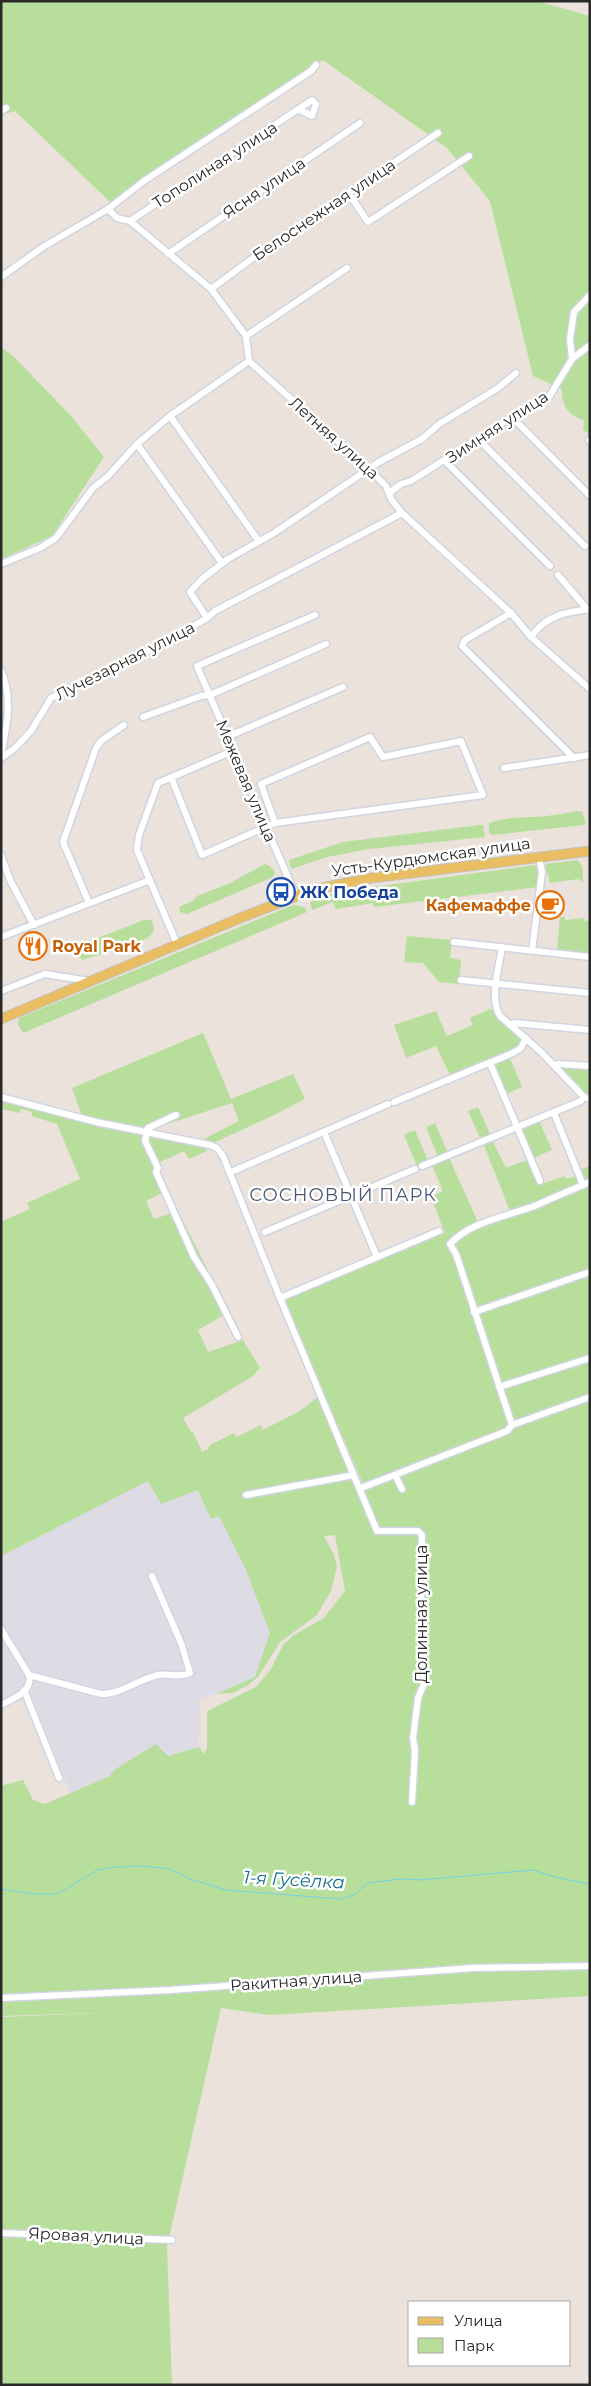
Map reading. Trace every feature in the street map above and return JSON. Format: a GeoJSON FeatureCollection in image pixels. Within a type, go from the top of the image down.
{"type":"FeatureCollection","features":[{"type":"Feature","properties":{"kind":"main road","name":"Усть-Курдюмская улица"},"geometry":{"type":"LineString","coordinates":[[1,1019],[296,896],[336,884],[590,851]]}},
{"type":"Feature","properties":{"kind":"street"},"geometry":{"type":"LineString","coordinates":[[1,277],[50,243],[108,209],[144,181],[289,86],[311,71],[316,65]]}},
{"type":"Feature","properties":{"kind":"street","name":"Тополиная улица"},"geometry":{"type":"LineString","coordinates":[[130,221],[300,110]]}},
{"type":"Feature","properties":{"kind":"street","name":"Ясня улица"},"geometry":{"type":"LineString","coordinates":[[168,254],[360,123]]}},
{"type":"Feature","properties":{"kind":"street","name":"Белоснежная улица"},"geometry":{"type":"LineString","coordinates":[[211,289],[272,244],[438,133]]}},
{"type":"Feature","properties":{"kind":"street"},"geometry":{"type":"LineString","coordinates":[[348,194],[368,222],[469,156]]}},
{"type":"Feature","properties":{"kind":"street"},"geometry":{"type":"LineString","coordinates":[[1,564],[40,548],[56,538],[93,488],[108,476],[137,444],[170,416],[249,361],[246,336],[211,289],[130,221],[117,218],[108,209]]}},
{"type":"Feature","properties":{"kind":"street"},"geometry":{"type":"LineString","coordinates":[[246,336],[347,268]]}},
{"type":"Feature","properties":{"kind":"street"},"geometry":{"type":"LineString","coordinates":[[572,359],[570,339],[574,312],[590,295]]}},
{"type":"Feature","properties":{"kind":"street","name":"Зимняя улица"},"geometry":{"type":"LineString","coordinates":[[390,493],[395,488],[411,481],[537,401],[549,397],[572,359],[590,345]]}},
{"type":"Feature","properties":{"kind":"street","name":"Летняя улица"},"geometry":{"type":"LineString","coordinates":[[249,361],[369,469],[386,486],[391,499],[402,513],[511,613],[531,637],[590,689]]}},
{"type":"Feature","properties":{"kind":"street","name":"Лучезарная улица"},"geometry":{"type":"LineString","coordinates":[[1,756],[15,748],[31,731],[51,698],[174,638],[207,618],[190,592],[202,578],[222,563],[258,540],[274,533],[369,469],[422,439],[439,424],[498,388],[516,373]]}},
{"type":"Feature","properties":{"kind":"street"},"geometry":{"type":"LineString","coordinates":[[170,416],[258,540]]}},
{"type":"Feature","properties":{"kind":"street"},"geometry":{"type":"LineString","coordinates":[[512,417],[590,496]]}},
{"type":"Feature","properties":{"kind":"street"},"geometry":{"type":"LineString","coordinates":[[478,439],[585,546]]}},
{"type":"Feature","properties":{"kind":"street"},"geometry":{"type":"LineString","coordinates":[[137,444],[222,563]]}},
{"type":"Feature","properties":{"kind":"street"},"geometry":{"type":"LineString","coordinates":[[444,460],[550,566]]}},
{"type":"Feature","properties":{"kind":"street"},"geometry":{"type":"LineString","coordinates":[[207,618],[215,611],[402,513]]}},
{"type":"Feature","properties":{"kind":"street"},"geometry":{"type":"LineString","coordinates":[[558,575],[588,609]]}},
{"type":"Feature","properties":{"kind":"street"},"geometry":{"type":"LineString","coordinates":[[531,637],[536,630],[553,616],[588,609]]}},
{"type":"Feature","properties":{"kind":"street"},"geometry":{"type":"LineString","coordinates":[[511,613],[465,640],[462,646],[574,758]]}},
{"type":"Feature","properties":{"kind":"street","name":"Межевая улица"},"geometry":{"type":"LineString","coordinates":[[296,896],[229,736],[197,666],[315,615]]}},
{"type":"Feature","properties":{"kind":"street"},"geometry":{"type":"LineString","coordinates":[[143,717],[201,696],[210,695],[326,644]]}},
{"type":"Feature","properties":{"kind":"street"},"geometry":{"type":"LineString","coordinates":[[1,670],[7,684],[8,720],[1,756]]}},
{"type":"Feature","properties":{"kind":"street"},"geometry":{"type":"LineString","coordinates":[[581,680],[590,679]]}},
{"type":"Feature","properties":{"kind":"street"},"geometry":{"type":"LineString","coordinates":[[229,736],[343,688]]}},
{"type":"Feature","properties":{"kind":"street"},"geometry":{"type":"LineString","coordinates":[[89,903],[63,842],[96,748],[101,741],[124,725]]}},
{"type":"Feature","properties":{"kind":"street"},"geometry":{"type":"LineString","coordinates":[[171,777],[202,855],[275,823],[480,797],[484,793],[461,741],[383,757],[372,738],[368,738],[250,788]]}},
{"type":"Feature","properties":{"kind":"street"},"geometry":{"type":"LineString","coordinates":[[177,944],[137,850],[138,834],[158,783],[235,750]]}},
{"type":"Feature","properties":{"kind":"street"},"geometry":{"type":"LineString","coordinates":[[504,768],[590,755]]}},
{"type":"Feature","properties":{"kind":"street"},"geometry":{"type":"LineString","coordinates":[[261,784],[275,823]]}},
{"type":"Feature","properties":{"kind":"street"},"geometry":{"type":"LineString","coordinates":[[1,855],[10,880],[34,925]]}},
{"type":"Feature","properties":{"kind":"street"},"geometry":{"type":"LineString","coordinates":[[532,950],[542,872],[539,857]]}},
{"type":"Feature","properties":{"kind":"street"},"geometry":{"type":"LineString","coordinates":[[1,937],[150,880]]}},
{"type":"Feature","properties":{"kind":"street"},"geometry":{"type":"LineString","coordinates":[[454,942],[590,957]]}},
{"type":"Feature","properties":{"kind":"street"},"geometry":{"type":"LineString","coordinates":[[265,1232],[587,1098],[496,1010],[497,982],[502,947]]}},
{"type":"Feature","properties":{"kind":"street"},"geometry":{"type":"LineString","coordinates":[[1,991],[45,974],[90,981]]}},
{"type":"Feature","properties":{"kind":"street"},"geometry":{"type":"LineString","coordinates":[[461,980],[497,982],[590,993]]}},
{"type":"Feature","properties":{"kind":"street"},"geometry":{"type":"LineString","coordinates":[[511,1024],[514,1022],[590,1030]]}},
{"type":"Feature","properties":{"kind":"street"},"geometry":{"type":"LineString","coordinates":[[231,1172],[490,1063],[521,1048],[526,1038]]}},
{"type":"Feature","properties":{"kind":"street"},"geometry":{"type":"LineString","coordinates":[[490,1063],[540,1181]]}},
{"type":"Feature","properties":{"kind":"street"},"geometry":{"type":"LineString","coordinates":[[555,1065],[590,1066]]}},
{"type":"Feature","properties":{"kind":"street"},"geometry":{"type":"LineString","coordinates":[[1,1097],[146,1132]]}},
{"type":"Feature","properties":{"kind":"street"},"geometry":{"type":"LineString","coordinates":[[554,1113],[583,1185]]}},
{"type":"Feature","properties":{"kind":"street"},"geometry":{"type":"LineString","coordinates":[[176,1115],[148,1128],[146,1141],[158,1168],[156,1172],[194,1256],[238,1337]]}},
{"type":"Feature","properties":{"kind":"street","name":"Долинная улица"},"geometry":{"type":"LineString","coordinates":[[146,1132],[217,1148],[223,1156],[280,1298],[361,1488],[377,1531],[418,1530],[422,1535],[421,1604],[424,1684],[418,1698],[413,1738],[415,1751],[412,1802]]}},
{"type":"Feature","properties":{"kind":"street"},"geometry":{"type":"LineString","coordinates":[[324,1132],[377,1257]]}},
{"type":"Feature","properties":{"kind":"street"},"geometry":{"type":"LineString","coordinates":[[512,1425],[456,1254],[450,1244],[457,1236],[495,1219],[590,1182]]}},
{"type":"Feature","properties":{"kind":"street"},"geometry":{"type":"LineString","coordinates":[[280,1298],[439,1231]]}},
{"type":"Feature","properties":{"kind":"street"},"geometry":{"type":"LineString","coordinates":[[474,1312],[590,1272]]}},
{"type":"Feature","properties":{"kind":"street"},"geometry":{"type":"LineString","coordinates":[[499,1387],[590,1358]]}},
{"type":"Feature","properties":{"kind":"street"},"geometry":{"type":"LineString","coordinates":[[361,1488],[507,1431],[512,1425],[590,1397]]}},
{"type":"Feature","properties":{"kind":"street"},"geometry":{"type":"LineString","coordinates":[[246,1495],[354,1475]]}},
{"type":"Feature","properties":{"kind":"street"},"geometry":{"type":"LineString","coordinates":[[395,1475],[402,1489]]}},
{"type":"Feature","properties":{"kind":"street"},"geometry":{"type":"LineString","coordinates":[[29,1675],[101,1694],[111,1694],[159,1675],[186,1675],[190,1673],[181,1643],[152,1576]]}},
{"type":"Feature","properties":{"kind":"street"},"geometry":{"type":"LineString","coordinates":[[1,1629],[29,1675],[30,1682],[24,1690],[1,1705]]}},
{"type":"Feature","properties":{"kind":"street"},"geometry":{"type":"LineString","coordinates":[[24,1690],[60,1778]]}},
{"type":"Feature","properties":{"kind":"street","name":"Ракитная улица"},"geometry":{"type":"LineString","coordinates":[[1,1998],[171,1990],[473,1968],[590,1966]]}},
{"type":"Feature","properties":{"kind":"street","name":"Яровая улица"},"geometry":{"type":"LineString","coordinates":[[1,2233],[172,2240]]}},
{"type":"Feature","properties":{"kind":"shaded area"},"geometry":{"type":"Polygon","coordinates":[[[210,1445],[220,1516],[246,1570],[271,1633],[255,1677],[200,1700],[199,1747],[111,1775],[70,1794],[45,1728],[30,1695],[35,1685],[28,1669],[1,1623],[1,1556],[148,1481],[208,1449],[210,1445]]]}},
{"type":"Feature","properties":{"kind":"shaded area"},"geometry":{"type":"Polygon","coordinates":[[[5,1640],[27,1681],[23,1689],[1,1702],[1,1641],[5,1640]]]}},
{"type":"Feature","properties":{"kind":"green space"},"geometry":{"type":"Polygon","coordinates":[[[1,1],[537,1],[590,16],[590,434],[583,430],[584,420],[574,416],[567,409],[563,400],[562,389],[533,376],[490,201],[447,148],[323,60],[110,202],[15,111],[1,115],[1,1]]]}},
{"type":"Feature","properties":{"kind":"green space"},"geometry":{"type":"Polygon","coordinates":[[[1,347],[14,357],[71,416],[104,457],[52,536],[1,559],[1,347]]]}},
{"type":"Feature","properties":{"kind":"green space"},"geometry":{"type":"Polygon","coordinates":[[[578,811],[582,812],[586,823],[584,825],[493,835],[489,833],[489,823],[496,821],[510,818],[551,816],[578,811]]]}},
{"type":"Feature","properties":{"kind":"green space"},"geometry":{"type":"Polygon","coordinates":[[[483,825],[485,837],[369,849],[327,857],[291,869],[289,860],[343,842],[483,825]]]}},
{"type":"Feature","properties":{"kind":"green space"},"geometry":{"type":"Polygon","coordinates":[[[578,860],[583,868],[583,882],[578,879],[550,883],[548,874],[545,874],[546,864],[578,860]]]}},
{"type":"Feature","properties":{"kind":"green space"},"geometry":{"type":"Polygon","coordinates":[[[265,864],[270,866],[275,872],[273,877],[187,914],[180,912],[179,907],[193,901],[197,896],[230,883],[265,864]]]}},
{"type":"Feature","properties":{"kind":"green space"},"geometry":{"type":"Polygon","coordinates":[[[535,865],[540,868],[538,887],[374,907],[373,903],[336,909],[333,902],[312,910],[310,903],[314,899],[337,892],[535,865]]]}},
{"type":"Feature","properties":{"kind":"green space"},"geometry":{"type":"Polygon","coordinates":[[[293,905],[304,907],[307,912],[23,1033],[18,1024],[19,1018],[293,905]]]}},
{"type":"Feature","properties":{"kind":"green space"},"geometry":{"type":"Polygon","coordinates":[[[560,917],[564,917],[566,920],[584,918],[585,921],[590,921],[588,955],[557,951],[560,917]]]}},
{"type":"Feature","properties":{"kind":"green space"},"geometry":{"type":"Polygon","coordinates":[[[144,920],[151,920],[154,929],[142,941],[82,960],[78,952],[85,943],[144,920]]]}},
{"type":"Feature","properties":{"kind":"green space"},"geometry":{"type":"Polygon","coordinates":[[[407,936],[452,940],[450,958],[461,960],[459,984],[439,982],[423,963],[404,962],[407,936]]]}},
{"type":"Feature","properties":{"kind":"green space"},"geometry":{"type":"Polygon","coordinates":[[[490,1009],[494,1010],[521,1039],[520,1047],[451,1077],[436,1046],[406,1058],[394,1025],[436,1011],[447,1036],[473,1025],[470,1018],[490,1009]]]}},
{"type":"Feature","properties":{"kind":"green space"},"geometry":{"type":"Polygon","coordinates":[[[203,1033],[231,1099],[293,1074],[305,1099],[211,1144],[203,1142],[204,1139],[239,1121],[232,1103],[152,1129],[151,1132],[82,1116],[72,1088],[203,1033]]]}},
{"type":"Feature","properties":{"kind":"green space"},"geometry":{"type":"Polygon","coordinates":[[[509,1056],[522,1087],[504,1095],[494,1064],[509,1056]]]}},
{"type":"Feature","properties":{"kind":"green space"},"geometry":{"type":"Polygon","coordinates":[[[558,1066],[590,1068],[590,1096],[585,1095],[558,1066]]]}},
{"type":"Feature","properties":{"kind":"green space"},"geometry":{"type":"Polygon","coordinates":[[[1,1099],[208,1146],[206,1151],[189,1159],[184,1151],[158,1163],[161,1170],[158,1171],[168,1190],[146,1201],[154,1219],[178,1211],[229,1312],[198,1330],[208,1352],[243,1340],[260,1368],[253,1376],[183,1418],[191,1432],[193,1432],[202,1452],[208,1449],[210,1445],[234,1433],[236,1437],[261,1425],[263,1430],[300,1411],[318,1397],[360,1491],[364,1486],[287,1308],[286,1302],[288,1298],[445,1233],[431,1197],[443,1191],[432,1165],[449,1158],[479,1224],[510,1211],[483,1143],[492,1140],[506,1168],[530,1159],[539,1185],[565,1176],[567,1179],[578,1175],[579,1170],[590,1166],[590,1996],[269,2015],[221,2008],[167,2247],[172,2385],[1,2385],[1,2017],[127,2012],[1,2016],[1,1786],[23,1780],[33,1800],[45,1804],[110,1776],[114,1770],[156,1744],[168,1756],[199,1747],[204,1754],[207,1748],[207,1711],[256,1687],[271,1669],[283,1645],[294,1635],[324,1618],[345,1591],[335,1535],[324,1536],[334,1555],[337,1567],[331,1591],[317,1615],[280,1642],[258,1677],[248,1685],[233,1693],[216,1694],[255,1677],[270,1633],[246,1570],[219,1516],[211,1519],[198,1490],[161,1504],[148,1481],[1,1556],[1,1222],[30,1209],[27,1203],[80,1179],[57,1124],[32,1116],[32,1112],[21,1109],[20,1113],[1,1109],[1,1099]]]}},
{"type":"Feature","properties":{"kind":"green space"},"geometry":{"type":"Polygon","coordinates":[[[478,1107],[491,1136],[481,1140],[468,1111],[478,1107]]]}},
{"type":"Feature","properties":{"kind":"green space"},"geometry":{"type":"Polygon","coordinates":[[[539,1121],[552,1150],[534,1158],[521,1129],[539,1121]]]}},
{"type":"Feature","properties":{"kind":"green space"},"geometry":{"type":"Polygon","coordinates":[[[435,1123],[448,1153],[438,1157],[426,1127],[435,1123]]]}},
{"type":"Feature","properties":{"kind":"green space"},"geometry":{"type":"Polygon","coordinates":[[[415,1130],[428,1161],[417,1166],[404,1135],[415,1130]]]}},
{"type":"Feature","properties":{"kind":"waterway","name":"1-я Гусёлка"},"geometry":{"type":"LineString","coordinates":[[1,1889],[34,1894],[58,1894],[97,1870],[143,1866],[170,1869],[190,1879],[226,1890],[340,1899],[354,1895],[368,1883],[533,1870],[555,1877],[590,1884]]}},
{"type":"Feature","properties":{"kind":"place","name":"ЖК Победа"},"geometry":{"type":"Point","coordinates":[281,892]}},
{"type":"Feature","properties":{"kind":"place","name":"Кафемаффе"},"geometry":{"type":"Point","coordinates":[550,905]}},
{"type":"Feature","properties":{"kind":"place","name":"Royal Park"},"geometry":{"type":"Point","coordinates":[33,946]}},
{"type":"Feature","properties":{"kind":"district","name":"СОСНОВЫЙ ПАРК"},"geometry":{"type":"Point","coordinates":[343,1195]}}]}
